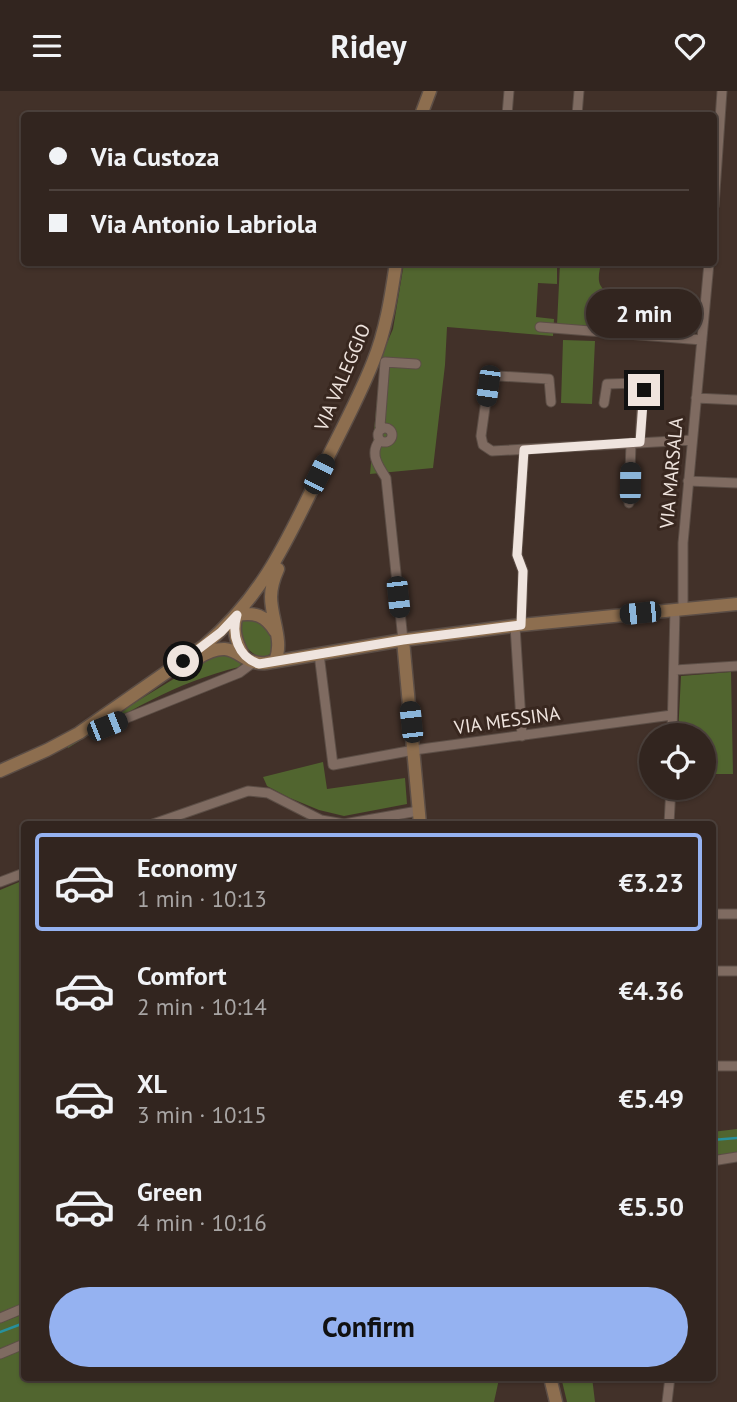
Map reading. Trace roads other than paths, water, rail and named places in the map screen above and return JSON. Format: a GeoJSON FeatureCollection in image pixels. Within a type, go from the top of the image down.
{"type":"FeatureCollection","features":[{"type":"Feature","properties":{"kind":"main road"},"geometry":{"type":"LineString","coordinates":[[422,112],[430,91]]}},
{"type":"Feature","properties":{"kind":"main road","name":"VIA VALEGGIO"},"geometry":{"type":"LineString","coordinates":[[289,539],[374,361],[386,322],[395,266]]}},
{"type":"Feature","properties":{"kind":"main road"},"geometry":{"type":"LineString","coordinates":[[0,771],[79,733],[205,646],[237,615],[262,583],[289,539]]}},
{"type":"Feature","properties":{"kind":"main road"},"geometry":{"type":"LineString","coordinates":[[275,660],[278,655],[277,635],[271,596],[273,580],[289,539]]}},
{"type":"Feature","properties":{"kind":"main road"},"geometry":{"type":"LineString","coordinates":[[161,677],[166,677],[216,649],[227,649],[259,664],[403,640],[518,625],[737,604]]}},
{"type":"Feature","properties":{"kind":"main road"},"geometry":{"type":"LineString","coordinates":[[237,615],[253,612],[270,622],[277,635],[295,653],[315,654]]}},
{"type":"Feature","properties":{"kind":"main road"},"geometry":{"type":"LineString","coordinates":[[237,615],[235,634],[249,659]]}},
{"type":"Feature","properties":{"kind":"main road"},"geometry":{"type":"LineString","coordinates":[[403,640],[419,818]]}},
{"type":"Feature","properties":{"kind":"main road"},"geometry":{"type":"LineString","coordinates":[[551,1381],[556,1402]]}},
{"type":"Feature","properties":{"kind":"street"},"geometry":{"type":"LineString","coordinates":[[507,112],[509,91]]}},
{"type":"Feature","properties":{"kind":"street"},"geometry":{"type":"LineString","coordinates":[[577,112],[579,91]]}},
{"type":"Feature","properties":{"kind":"street"},"geometry":{"type":"LineString","coordinates":[[717,163],[722,91]]}},
{"type":"Feature","properties":{"kind":"street","name":"VIA MARSALA"},"geometry":{"type":"LineString","coordinates":[[673,723],[683,543],[709,266]]}},
{"type":"Feature","properties":{"kind":"street"},"geometry":{"type":"LineString","coordinates":[[540,327],[702,340]]}},
{"type":"Feature","properties":{"kind":"street"},"geometry":{"type":"LineString","coordinates":[[403,640],[386,478],[376,462],[375,455],[382,429],[385,362],[416,364]]}},
{"type":"Feature","properties":{"kind":"street"},"geometry":{"type":"LineString","coordinates":[[551,402],[550,379],[499,376],[491,379],[481,436],[483,445],[492,451],[692,440]]}},
{"type":"Feature","properties":{"kind":"street"},"geometry":{"type":"LineString","coordinates":[[604,403],[607,384],[638,383],[643,387],[629,503]]}},
{"type":"Feature","properties":{"kind":"street"},"geometry":{"type":"LineString","coordinates":[[696,398],[737,400]]}},
{"type":"Feature","properties":{"kind":"street"},"geometry":{"type":"LineString","coordinates":[[522,736],[518,625],[523,571],[517,555],[524,450]]}},
{"type":"Feature","properties":{"kind":"street"},"geometry":{"type":"LineString","coordinates":[[688,481],[737,483]]}},
{"type":"Feature","properties":{"kind":"street","name":"VIA MESSINA"},"geometry":{"type":"LineString","coordinates":[[315,654],[333,765],[414,750],[673,715]]}},
{"type":"Feature","properties":{"kind":"street"},"geometry":{"type":"LineString","coordinates":[[107,726],[239,673],[249,659]]}},
{"type":"Feature","properties":{"kind":"street"},"geometry":{"type":"LineString","coordinates":[[675,670],[737,666]]}},
{"type":"Feature","properties":{"kind":"street"},"geometry":{"type":"LineString","coordinates":[[162,821],[248,791],[268,793],[327,821]]}},
{"type":"Feature","properties":{"kind":"street"},"geometry":{"type":"LineString","coordinates":[[669,821],[670,800]]}},
{"type":"Feature","properties":{"kind":"street"},"geometry":{"type":"LineString","coordinates":[[382,821],[419,818]]}},
{"type":"Feature","properties":{"kind":"street"},"geometry":{"type":"LineString","coordinates":[[0,882],[21,874]]}},
{"type":"Feature","properties":{"kind":"street"},"geometry":{"type":"LineString","coordinates":[[716,914],[737,914]]}},
{"type":"Feature","properties":{"kind":"street"},"geometry":{"type":"LineString","coordinates":[[716,971],[737,971]]}},
{"type":"Feature","properties":{"kind":"street"},"geometry":{"type":"LineString","coordinates":[[716,1066],[737,1066]]}},
{"type":"Feature","properties":{"kind":"street"},"geometry":{"type":"LineString","coordinates":[[716,1160],[737,1157]]}},
{"type":"Feature","properties":{"kind":"street"},"geometry":{"type":"LineString","coordinates":[[0,1318],[21,1309]]}},
{"type":"Feature","properties":{"kind":"street"},"geometry":{"type":"LineString","coordinates":[[0,1354],[21,1345]]}},
{"type":"Feature","properties":{"kind":"street"},"geometry":{"type":"LineString","coordinates":[[667,1402],[670,1381]]}},
{"type":"Feature","properties":{"kind":"waterway"},"geometry":{"type":"LineString","coordinates":[[716,1140],[737,1138]]}},
{"type":"Feature","properties":{"kind":"waterway"},"geometry":{"type":"LineString","coordinates":[[0,1332],[21,1324]]}}]}
